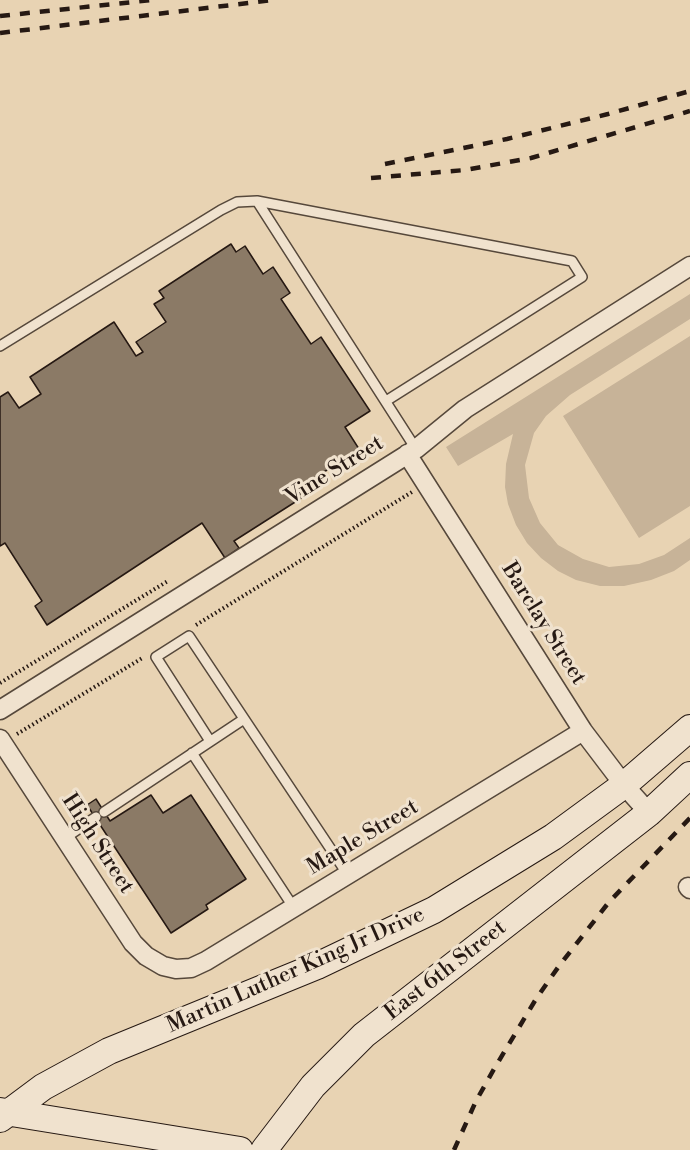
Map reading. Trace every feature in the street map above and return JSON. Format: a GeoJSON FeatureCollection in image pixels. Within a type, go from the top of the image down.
{"type":"FeatureCollection","features":[{"type":"Feature","properties":{"kind":"main road","name":"Martin Luther King Jr Drive"},"geometry":{"type":"LineString","coordinates":[[3,1114],[43,1087],[109,1051],[317,966],[434,910],[545,842],[624,786],[690,728]]}},
{"type":"Feature","properties":{"kind":"main road"},"geometry":{"type":"LineString","coordinates":[[649,813],[690,775]]}},
{"type":"Feature","properties":{"kind":"main road","name":"East 6th Street"},"geometry":{"type":"LineString","coordinates":[[264,1150],[313,1086],[364,1035],[649,813]]}},
{"type":"Feature","properties":{"kind":"main road"},"geometry":{"type":"LineString","coordinates":[[3,1114],[240,1150]]}},
{"type":"Feature","properties":{"kind":"street","name":"Vine Street"},"geometry":{"type":"LineString","coordinates":[[0,710],[412,452],[465,409],[690,266]]}},
{"type":"Feature","properties":{"kind":"street","name":"Barclay Street"},"geometry":{"type":"LineString","coordinates":[[412,452],[583,731],[624,786],[649,813]]}},
{"type":"Feature","properties":{"kind":"street","name":"Maple Street"},"geometry":{"type":"LineString","coordinates":[[163,966],[176,969],[191,968],[206,961],[583,731]]}},
{"type":"Feature","properties":{"kind":"street","name":"High Street"},"geometry":{"type":"LineString","coordinates":[[7,737],[64,838],[133,943],[146,956],[163,966]]}},
{"type":"Feature","properties":{"kind":"lane"},"geometry":{"type":"LineString","coordinates":[[0,346],[237,202],[257,201],[572,261],[582,277],[386,401]]}},
{"type":"Feature","properties":{"kind":"lane"},"geometry":{"type":"LineString","coordinates":[[257,201],[386,401],[412,452]]}},
{"type":"Feature","properties":{"kind":"lane"},"geometry":{"type":"LineString","coordinates":[[210,741],[156,657],[189,636],[348,875]]}},
{"type":"Feature","properties":{"kind":"lane"},"geometry":{"type":"LineString","coordinates":[[64,838],[244,719]]}},
{"type":"Feature","properties":{"kind":"lane"},"geometry":{"type":"LineString","coordinates":[[192,753],[294,908]]}},
{"type":"Feature","properties":{"kind":"path"},"geometry":{"type":"LineString","coordinates":[[190,628],[415,491]]}},
{"type":"Feature","properties":{"kind":"path"},"geometry":{"type":"LineString","coordinates":[[0,684],[174,577]]}},
{"type":"Feature","properties":{"kind":"path"},"geometry":{"type":"LineString","coordinates":[[7,737],[152,652]]}},
{"type":"Feature","properties":{"kind":"shaded area"},"geometry":{"type":"Polygon","coordinates":[[[690,294],[690,319],[570,395],[546,416],[534,433],[525,465],[529,498],[540,523],[558,545],[583,559],[609,567],[639,564],[664,555],[690,538],[690,560],[674,571],[651,580],[624,586],[600,586],[576,580],[558,571],[541,558],[527,543],[516,525],[508,504],[505,487],[506,464],[513,434],[458,466],[446,447],[690,294]]]}},
{"type":"Feature","properties":{"kind":"shaded area"},"geometry":{"type":"Polygon","coordinates":[[[690,336],[690,506],[639,538],[563,416],[690,336]]]}},
{"type":"Feature","properties":{"kind":"building"},"geometry":{"type":"Polygon","coordinates":[[[231,244],[236,252],[245,246],[263,274],[273,267],[290,293],[281,299],[311,344],[321,337],[370,411],[345,427],[359,449],[298,489],[303,497],[234,541],[239,548],[225,558],[202,523],[47,625],[35,606],[42,601],[5,543],[0,546],[0,397],[8,392],[19,408],[41,394],[30,377],[114,322],[136,356],[143,352],[136,342],[166,322],[154,304],[164,298],[159,291],[231,244]]]}},
{"type":"Feature","properties":{"kind":"building"},"geometry":{"type":"Polygon","coordinates":[[[151,795],[163,813],[191,795],[246,879],[206,905],[208,909],[171,933],[87,805],[96,799],[110,821],[151,795]]]}},
{"type":"Feature","properties":{"kind":"railway"},"geometry":{"type":"LineString","coordinates":[[0,16],[152,0]]}},
{"type":"Feature","properties":{"kind":"railway"},"geometry":{"type":"LineString","coordinates":[[0,33],[273,0]]}},
{"type":"Feature","properties":{"kind":"railway"},"geometry":{"type":"LineString","coordinates":[[385,164],[507,139],[690,91]]}},
{"type":"Feature","properties":{"kind":"railway"},"geometry":{"type":"LineString","coordinates":[[371,178],[465,170],[531,158],[690,111]]}},
{"type":"Feature","properties":{"kind":"railway"},"geometry":{"type":"LineString","coordinates":[[454,1150],[476,1101],[494,1069],[536,999],[559,966],[609,902],[690,818]]}}]}
